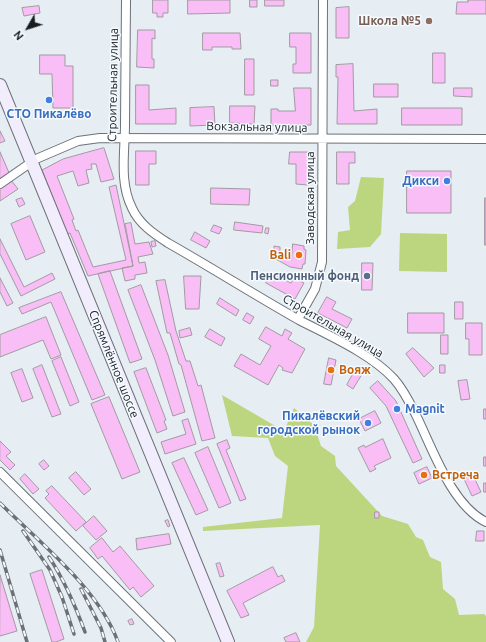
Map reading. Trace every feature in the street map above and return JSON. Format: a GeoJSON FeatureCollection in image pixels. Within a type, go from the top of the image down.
{"type":"FeatureCollection","features":[{"type":"Feature","properties":{"kind":"main road","name":"Спрямлённое шоссе"},"geometry":{"type":"LineString","coordinates":[[0,85],[228,642]]}},
{"type":"Feature","properties":{"kind":"street","name":"Строительная улица"},"geometry":{"type":"LineString","coordinates":[[126,0],[125,137],[123,171],[127,196],[132,209],[141,223],[168,243],[384,369],[395,380],[406,395],[453,490],[463,506],[474,516],[486,522]]}},
{"type":"Feature","properties":{"kind":"street","name":"Заводская улица"},"geometry":{"type":"LineString","coordinates":[[298,319],[315,289],[321,267],[323,0]]}},
{"type":"Feature","properties":{"kind":"street","name":"Вокзальная улица"},"geometry":{"type":"LineString","coordinates":[[0,184],[32,162],[78,141],[100,138],[125,137],[322,140],[486,139]]}},
{"type":"Feature","properties":{"kind":"street"},"geometry":{"type":"LineString","coordinates":[[0,472],[170,642]]}},
{"type":"Feature","properties":{"kind":"green space"},"geometry":{"type":"Polygon","coordinates":[[[361,177],[384,178],[381,234],[370,247],[337,249],[338,232],[350,230],[348,207],[355,201],[361,177]]]}},
{"type":"Feature","properties":{"kind":"green space"},"geometry":{"type":"Polygon","coordinates":[[[400,233],[447,234],[447,272],[399,271],[400,233]]]}},
{"type":"Feature","properties":{"kind":"green space"},"geometry":{"type":"Polygon","coordinates":[[[222,395],[284,431],[294,408],[314,425],[321,446],[335,456],[336,466],[382,516],[408,524],[416,537],[423,540],[430,557],[441,562],[443,589],[455,599],[459,615],[484,614],[486,616],[486,642],[306,642],[314,627],[320,525],[203,531],[203,527],[282,518],[288,466],[275,456],[268,438],[232,436],[222,395]]]}},
{"type":"Feature","properties":{"kind":"building"},"geometry":{"type":"Polygon","coordinates":[[[153,0],[168,0],[168,13],[163,13],[163,17],[157,17],[157,13],[153,13],[153,0]]]}},
{"type":"Feature","properties":{"kind":"building"},"geometry":{"type":"Polygon","coordinates":[[[188,0],[230,0],[230,13],[188,14],[188,0]]]}},
{"type":"Feature","properties":{"kind":"building"},"geometry":{"type":"Polygon","coordinates":[[[250,0],[257,0],[257,7],[250,7],[250,0]]]}},
{"type":"Feature","properties":{"kind":"building"},"geometry":{"type":"Polygon","coordinates":[[[265,0],[284,0],[284,6],[265,6],[265,0]]]}},
{"type":"Feature","properties":{"kind":"building"},"geometry":{"type":"Polygon","coordinates":[[[468,0],[486,0],[486,14],[456,14],[457,2],[468,2],[468,0]]]}},
{"type":"Feature","properties":{"kind":"building"},"geometry":{"type":"Polygon","coordinates":[[[39,6],[40,13],[24,16],[22,8],[39,6]]]}},
{"type":"Feature","properties":{"kind":"building"},"geometry":{"type":"Polygon","coordinates":[[[349,7],[349,38],[336,38],[336,8],[349,7]]]}},
{"type":"Feature","properties":{"kind":"building"},"geometry":{"type":"Polygon","coordinates":[[[138,30],[155,30],[155,39],[152,38],[152,59],[154,59],[154,68],[137,67],[138,30]]]}},
{"type":"Feature","properties":{"kind":"building"},"geometry":{"type":"Polygon","coordinates":[[[203,33],[240,33],[241,49],[232,49],[232,47],[212,47],[212,50],[203,50],[203,33]]]}},
{"type":"Feature","properties":{"kind":"building"},"geometry":{"type":"Polygon","coordinates":[[[290,33],[311,33],[311,73],[293,73],[293,64],[296,64],[296,47],[290,47],[290,33]]]}},
{"type":"Feature","properties":{"kind":"building"},"geometry":{"type":"Polygon","coordinates":[[[433,53],[445,53],[445,83],[433,83],[433,53]]]}},
{"type":"Feature","properties":{"kind":"building"},"geometry":{"type":"Polygon","coordinates":[[[40,55],[65,55],[65,66],[73,66],[73,108],[53,108],[52,74],[40,74],[40,55]]]}},
{"type":"Feature","properties":{"kind":"building"},"geometry":{"type":"Polygon","coordinates":[[[245,59],[254,59],[254,95],[245,95],[245,59]]]}},
{"type":"Feature","properties":{"kind":"building"},"geometry":{"type":"Polygon","coordinates":[[[353,64],[354,111],[377,109],[377,124],[337,124],[338,77],[336,77],[336,65],[353,64]]]}},
{"type":"Feature","properties":{"kind":"building"},"geometry":{"type":"Polygon","coordinates":[[[271,80],[278,80],[278,86],[271,86],[271,80]]]}},
{"type":"Feature","properties":{"kind":"building"},"geometry":{"type":"Polygon","coordinates":[[[374,84],[398,84],[398,97],[374,97],[374,84]]]}},
{"type":"Feature","properties":{"kind":"building"},"geometry":{"type":"Polygon","coordinates":[[[136,85],[149,85],[149,110],[176,108],[176,124],[136,124],[136,85]]]}},
{"type":"Feature","properties":{"kind":"building"},"geometry":{"type":"Polygon","coordinates":[[[294,88],[311,88],[311,125],[271,125],[271,109],[278,109],[278,111],[295,111],[294,88]]]}},
{"type":"Feature","properties":{"kind":"building"},"geometry":{"type":"Polygon","coordinates":[[[454,88],[472,88],[472,97],[454,96],[454,88]]]}},
{"type":"Feature","properties":{"kind":"building"},"geometry":{"type":"Polygon","coordinates":[[[230,106],[255,106],[254,124],[230,123],[230,106]]]}},
{"type":"Feature","properties":{"kind":"building"},"geometry":{"type":"Polygon","coordinates":[[[214,107],[215,125],[190,126],[190,108],[214,107]]]}},
{"type":"Feature","properties":{"kind":"building"},"geometry":{"type":"Polygon","coordinates":[[[402,108],[462,108],[462,125],[402,125],[402,108]]]}},
{"type":"Feature","properties":{"kind":"building"},"geometry":{"type":"Polygon","coordinates":[[[0,131],[5,141],[0,143],[0,131]]]}},
{"type":"Feature","properties":{"kind":"building"},"geometry":{"type":"Polygon","coordinates":[[[104,148],[114,179],[101,182],[96,164],[91,164],[92,169],[86,170],[89,183],[78,186],[73,171],[57,176],[74,219],[72,220],[76,231],[78,230],[93,267],[126,260],[109,187],[116,185],[133,266],[88,276],[70,233],[67,234],[42,170],[63,159],[104,148]]]}},
{"type":"Feature","properties":{"kind":"building"},"geometry":{"type":"Polygon","coordinates":[[[136,151],[156,151],[156,164],[149,164],[149,185],[136,185],[136,151]]]}},
{"type":"Feature","properties":{"kind":"building"},"geometry":{"type":"Polygon","coordinates":[[[0,152],[10,175],[0,179],[0,152]]]}},
{"type":"Feature","properties":{"kind":"building"},"geometry":{"type":"Polygon","coordinates":[[[290,152],[309,152],[308,185],[296,184],[296,164],[289,164],[290,152]]]}},
{"type":"Feature","properties":{"kind":"building"},"geometry":{"type":"Polygon","coordinates":[[[337,152],[355,152],[355,163],[349,163],[349,184],[337,184],[337,152]]]}},
{"type":"Feature","properties":{"kind":"building"},"geometry":{"type":"Polygon","coordinates":[[[407,171],[451,171],[451,213],[407,213],[407,171]]]}},
{"type":"Feature","properties":{"kind":"building"},"geometry":{"type":"Polygon","coordinates":[[[11,180],[18,189],[0,201],[0,187],[11,180]]]}},
{"type":"Feature","properties":{"kind":"building"},"geometry":{"type":"Polygon","coordinates":[[[211,188],[250,189],[249,205],[211,204],[211,188]]]}},
{"type":"Feature","properties":{"kind":"building"},"geometry":{"type":"Polygon","coordinates":[[[22,198],[25,204],[19,207],[16,200],[22,198]]]}},
{"type":"Feature","properties":{"kind":"building"},"geometry":{"type":"Polygon","coordinates":[[[486,198],[486,245],[485,245],[486,198]]]}},
{"type":"Feature","properties":{"kind":"building"},"geometry":{"type":"Polygon","coordinates":[[[30,216],[45,252],[26,260],[11,224],[30,216]]]}},
{"type":"Feature","properties":{"kind":"building"},"geometry":{"type":"Polygon","coordinates":[[[235,222],[263,226],[262,233],[234,230],[235,222]]]}},
{"type":"Feature","properties":{"kind":"building"},"geometry":{"type":"Polygon","coordinates":[[[131,223],[135,244],[149,242],[153,254],[138,257],[139,263],[145,262],[147,273],[135,275],[135,279],[125,281],[122,268],[133,266],[125,224],[131,223]]]}},
{"type":"Feature","properties":{"kind":"building"},"geometry":{"type":"Polygon","coordinates":[[[214,225],[222,228],[219,234],[211,231],[214,225]]]}},
{"type":"Feature","properties":{"kind":"building"},"geometry":{"type":"Polygon","coordinates":[[[266,228],[269,228],[268,234],[265,233],[266,228]]]}},
{"type":"Feature","properties":{"kind":"building"},"geometry":{"type":"Polygon","coordinates":[[[195,232],[210,241],[206,248],[191,240],[195,232]]]}},
{"type":"Feature","properties":{"kind":"building"},"geometry":{"type":"Polygon","coordinates":[[[0,239],[24,287],[52,273],[55,279],[21,296],[0,254],[0,239]]]}},
{"type":"Feature","properties":{"kind":"building"},"geometry":{"type":"Polygon","coordinates":[[[155,241],[156,246],[152,247],[151,242],[155,241]]]}},
{"type":"Feature","properties":{"kind":"building"},"geometry":{"type":"Polygon","coordinates":[[[293,244],[304,246],[304,249],[306,250],[305,264],[303,264],[302,269],[290,267],[274,258],[274,246],[280,247],[280,253],[291,260],[293,244]]]}},
{"type":"Feature","properties":{"kind":"building","name":"Пенсионный фонд"},"geometry":{"type":"Polygon","coordinates":[[[362,263],[373,263],[372,290],[362,290],[362,263]]]}},
{"type":"Feature","properties":{"kind":"building"},"geometry":{"type":"Polygon","coordinates":[[[110,271],[142,359],[130,363],[98,274],[110,271]]]}},
{"type":"Feature","properties":{"kind":"building"},"geometry":{"type":"Polygon","coordinates":[[[272,273],[291,283],[294,278],[304,283],[295,299],[266,283],[272,273]]]}},
{"type":"Feature","properties":{"kind":"building"},"geometry":{"type":"Polygon","coordinates":[[[184,276],[201,276],[199,309],[186,309],[184,276]]]}},
{"type":"Feature","properties":{"kind":"building"},"geometry":{"type":"Polygon","coordinates":[[[0,278],[13,303],[7,306],[0,292],[0,278]]]}},
{"type":"Feature","properties":{"kind":"building"},"geometry":{"type":"Polygon","coordinates":[[[165,280],[176,331],[186,361],[190,361],[198,386],[201,385],[215,438],[202,441],[181,365],[179,364],[170,333],[167,333],[156,281],[165,280]]]}},
{"type":"Feature","properties":{"kind":"building"},"geometry":{"type":"Polygon","coordinates":[[[141,285],[168,355],[185,412],[173,416],[155,360],[128,290],[141,285]]]}},
{"type":"Feature","properties":{"kind":"building"},"geometry":{"type":"Polygon","coordinates":[[[61,292],[105,395],[92,400],[51,302],[22,314],[19,308],[61,292]]]}},
{"type":"Feature","properties":{"kind":"building"},"geometry":{"type":"Polygon","coordinates":[[[327,297],[336,302],[332,309],[352,319],[347,328],[318,313],[327,297]]]}},
{"type":"Feature","properties":{"kind":"building"},"geometry":{"type":"Polygon","coordinates":[[[220,298],[239,310],[236,316],[217,304],[220,298]]]}},
{"type":"Feature","properties":{"kind":"building"},"geometry":{"type":"Polygon","coordinates":[[[455,302],[463,302],[463,319],[455,319],[455,302]]]}},
{"type":"Feature","properties":{"kind":"building"},"geometry":{"type":"Polygon","coordinates":[[[247,313],[254,317],[250,324],[243,320],[247,313]]]}},
{"type":"Feature","properties":{"kind":"building"},"geometry":{"type":"Polygon","coordinates":[[[408,313],[444,313],[444,333],[408,333],[408,313]]]}},
{"type":"Feature","properties":{"kind":"building"},"geometry":{"type":"Polygon","coordinates":[[[46,317],[61,355],[51,359],[43,340],[0,357],[0,335],[46,317]]]}},
{"type":"Feature","properties":{"kind":"building"},"geometry":{"type":"Polygon","coordinates":[[[466,323],[482,323],[482,355],[469,355],[469,339],[466,339],[466,323]]]}},
{"type":"Feature","properties":{"kind":"building"},"geometry":{"type":"Polygon","coordinates":[[[266,327],[282,336],[285,329],[292,333],[288,339],[305,349],[292,373],[282,370],[283,368],[279,365],[268,385],[234,366],[241,354],[260,365],[271,346],[259,339],[266,327]]]}},
{"type":"Feature","properties":{"kind":"building"},"geometry":{"type":"Polygon","coordinates":[[[190,328],[192,335],[180,338],[179,331],[190,328]]]}},
{"type":"Feature","properties":{"kind":"building"},"geometry":{"type":"Polygon","coordinates":[[[210,329],[225,338],[221,346],[205,337],[210,329]]]}},
{"type":"Feature","properties":{"kind":"building"},"geometry":{"type":"Polygon","coordinates":[[[441,335],[448,335],[448,354],[441,354],[441,335]]]}},
{"type":"Feature","properties":{"kind":"building"},"geometry":{"type":"Polygon","coordinates":[[[413,348],[434,368],[424,377],[406,354],[413,348]]]}},
{"type":"Feature","properties":{"kind":"building"},"geometry":{"type":"Polygon","coordinates":[[[61,357],[79,402],[70,406],[52,361],[61,357]]]}},
{"type":"Feature","properties":{"kind":"building"},"geometry":{"type":"Polygon","coordinates":[[[329,358],[336,360],[331,385],[324,384],[329,358]]]}},
{"type":"Feature","properties":{"kind":"building"},"geometry":{"type":"Polygon","coordinates":[[[42,365],[61,414],[52,417],[33,369],[42,365]]]}},
{"type":"Feature","properties":{"kind":"building"},"geometry":{"type":"Polygon","coordinates":[[[440,365],[445,365],[445,373],[440,373],[440,365]]]}},
{"type":"Feature","properties":{"kind":"building"},"geometry":{"type":"Polygon","coordinates":[[[357,367],[364,371],[353,389],[347,385],[357,367]]]}},
{"type":"Feature","properties":{"kind":"building"},"geometry":{"type":"Polygon","coordinates":[[[146,368],[166,420],[164,421],[167,429],[157,433],[134,372],[146,368]]]}},
{"type":"Feature","properties":{"kind":"building"},"geometry":{"type":"Polygon","coordinates":[[[22,369],[33,398],[22,402],[11,373],[22,369]]]}},
{"type":"Feature","properties":{"kind":"building"},"geometry":{"type":"Polygon","coordinates":[[[467,380],[470,399],[461,400],[458,381],[467,380]]]}},
{"type":"Feature","properties":{"kind":"building"},"geometry":{"type":"Polygon","coordinates":[[[378,381],[396,401],[422,459],[413,463],[386,406],[370,388],[378,381]]]}},
{"type":"Feature","properties":{"kind":"building"},"geometry":{"type":"Polygon","coordinates":[[[109,397],[140,472],[122,479],[91,404],[109,397]]]}},
{"type":"Feature","properties":{"kind":"building"},"geometry":{"type":"Polygon","coordinates":[[[484,409],[486,409],[486,419],[484,419],[484,409]]]}},
{"type":"Feature","properties":{"kind":"building"},"geometry":{"type":"Polygon","coordinates":[[[375,411],[381,423],[365,431],[359,419],[375,411]]]}},
{"type":"Feature","properties":{"kind":"building"},"geometry":{"type":"Polygon","coordinates":[[[188,419],[196,444],[165,454],[161,442],[186,434],[182,421],[188,419]]]}},
{"type":"Feature","properties":{"kind":"building"},"geometry":{"type":"Polygon","coordinates":[[[383,439],[391,458],[374,466],[376,469],[370,472],[358,448],[364,445],[365,447],[383,439]]]}},
{"type":"Feature","properties":{"kind":"building"},"geometry":{"type":"Polygon","coordinates":[[[227,440],[230,448],[226,450],[246,499],[240,501],[217,444],[227,440]]]}},
{"type":"Feature","properties":{"kind":"building"},"geometry":{"type":"Polygon","coordinates":[[[0,441],[11,452],[6,456],[15,465],[10,470],[0,460],[0,441]]]}},
{"type":"Feature","properties":{"kind":"building"},"geometry":{"type":"Polygon","coordinates":[[[208,447],[231,503],[219,508],[195,453],[208,447]]]}},
{"type":"Feature","properties":{"kind":"building"},"geometry":{"type":"Polygon","coordinates":[[[484,457],[486,457],[486,466],[484,466],[484,457]]]}},
{"type":"Feature","properties":{"kind":"building"},"geometry":{"type":"Polygon","coordinates":[[[184,458],[208,510],[196,515],[172,463],[184,458]]]}},
{"type":"Feature","properties":{"kind":"building"},"geometry":{"type":"Polygon","coordinates":[[[44,460],[49,466],[44,470],[39,464],[44,460]]]}},
{"type":"Feature","properties":{"kind":"building"},"geometry":{"type":"Polygon","coordinates":[[[427,467],[432,478],[419,484],[414,473],[427,467]]]}},
{"type":"Feature","properties":{"kind":"building"},"geometry":{"type":"Polygon","coordinates":[[[76,472],[91,489],[84,495],[69,478],[76,472]]]}},
{"type":"Feature","properties":{"kind":"building"},"geometry":{"type":"Polygon","coordinates":[[[25,474],[39,489],[33,494],[20,479],[25,474]]]}},
{"type":"Feature","properties":{"kind":"building"},"geometry":{"type":"Polygon","coordinates":[[[473,475],[481,492],[472,496],[464,479],[473,475]]]}},
{"type":"Feature","properties":{"kind":"building"},"geometry":{"type":"Polygon","coordinates":[[[484,483],[486,483],[486,492],[484,492],[484,483]]]}},
{"type":"Feature","properties":{"kind":"building"},"geometry":{"type":"Polygon","coordinates":[[[52,486],[86,522],[76,531],[45,498],[49,494],[46,491],[52,486]]]}},
{"type":"Feature","properties":{"kind":"building"},"geometry":{"type":"Polygon","coordinates":[[[375,512],[379,512],[379,518],[375,518],[375,512]]]}},
{"type":"Feature","properties":{"kind":"building"},"geometry":{"type":"Polygon","coordinates":[[[94,516],[107,531],[96,540],[83,526],[94,516]]]}},
{"type":"Feature","properties":{"kind":"building"},"geometry":{"type":"Polygon","coordinates":[[[168,520],[170,526],[168,527],[165,521],[168,520]]]}},
{"type":"Feature","properties":{"kind":"building"},"geometry":{"type":"Polygon","coordinates":[[[477,531],[484,531],[484,541],[476,541],[477,531]]]}},
{"type":"Feature","properties":{"kind":"building"},"geometry":{"type":"Polygon","coordinates":[[[169,534],[171,544],[137,550],[136,539],[169,534]]]}},
{"type":"Feature","properties":{"kind":"building"},"geometry":{"type":"Polygon","coordinates":[[[102,538],[113,552],[120,546],[154,586],[141,597],[133,587],[130,590],[102,556],[98,559],[90,548],[102,538]]]}},
{"type":"Feature","properties":{"kind":"building"},"geometry":{"type":"Polygon","coordinates":[[[220,563],[224,576],[220,577],[216,564],[220,563]]]}},
{"type":"Feature","properties":{"kind":"building"},"geometry":{"type":"Polygon","coordinates":[[[273,567],[278,577],[282,575],[285,581],[243,603],[249,615],[241,618],[227,591],[273,567]]]}},
{"type":"Feature","properties":{"kind":"building"},"geometry":{"type":"Polygon","coordinates":[[[42,570],[64,639],[56,642],[52,642],[30,574],[42,570]]]}},
{"type":"Feature","properties":{"kind":"building"},"geometry":{"type":"Polygon","coordinates":[[[0,575],[17,631],[0,636],[0,575]]]}},
{"type":"Feature","properties":{"kind":"building"},"geometry":{"type":"Polygon","coordinates":[[[132,619],[134,624],[130,625],[128,621],[132,619]]]}},
{"type":"Feature","properties":{"kind":"building"},"geometry":{"type":"Polygon","coordinates":[[[296,633],[300,642],[286,642],[284,638],[296,633]]]}},
{"type":"Feature","properties":{"kind":"railway"},"geometry":{"type":"LineString","coordinates":[[0,503],[83,585],[109,622],[118,642]]}},
{"type":"Feature","properties":{"kind":"railway"},"geometry":{"type":"LineString","coordinates":[[23,531],[50,570],[62,597],[74,634]]}},
{"type":"Feature","properties":{"kind":"railway"},"geometry":{"type":"LineString","coordinates":[[0,550],[27,642]]}},
{"type":"Feature","properties":{"kind":"railway"},"geometry":{"type":"LineString","coordinates":[[49,557],[69,593],[85,632]]}},
{"type":"Feature","properties":{"kind":"railway"},"geometry":{"type":"LineString","coordinates":[[81,589],[101,628],[105,642]]}},
{"type":"Feature","properties":{"kind":"place","name":"Школа №5"},"geometry":{"type":"Point","coordinates":[429,21]}},
{"type":"Feature","properties":{"kind":"place","name":"СТО Пикалёво"},"geometry":{"type":"Point","coordinates":[49,100]}},
{"type":"Feature","properties":{"kind":"place","name":"Дикси"},"geometry":{"type":"Point","coordinates":[447,181]}},
{"type":"Feature","properties":{"kind":"place","name":"Bali"},"geometry":{"type":"Point","coordinates":[299,255]}},
{"type":"Feature","properties":{"kind":"place","name":"Пенсионный фонд"},"geometry":{"type":"Point","coordinates":[367,276]}},
{"type":"Feature","properties":{"kind":"place","name":"Вояж"},"geometry":{"type":"Point","coordinates":[331,370]}},
{"type":"Feature","properties":{"kind":"place","name":"Magnit"},"geometry":{"type":"Point","coordinates":[397,409]}},
{"type":"Feature","properties":{"kind":"place","name":"Пикалёвский городской рынок"},"geometry":{"type":"Point","coordinates":[368,423]}},
{"type":"Feature","properties":{"kind":"place","name":"Встреча"},"geometry":{"type":"Point","coordinates":[424,475]}}]}
